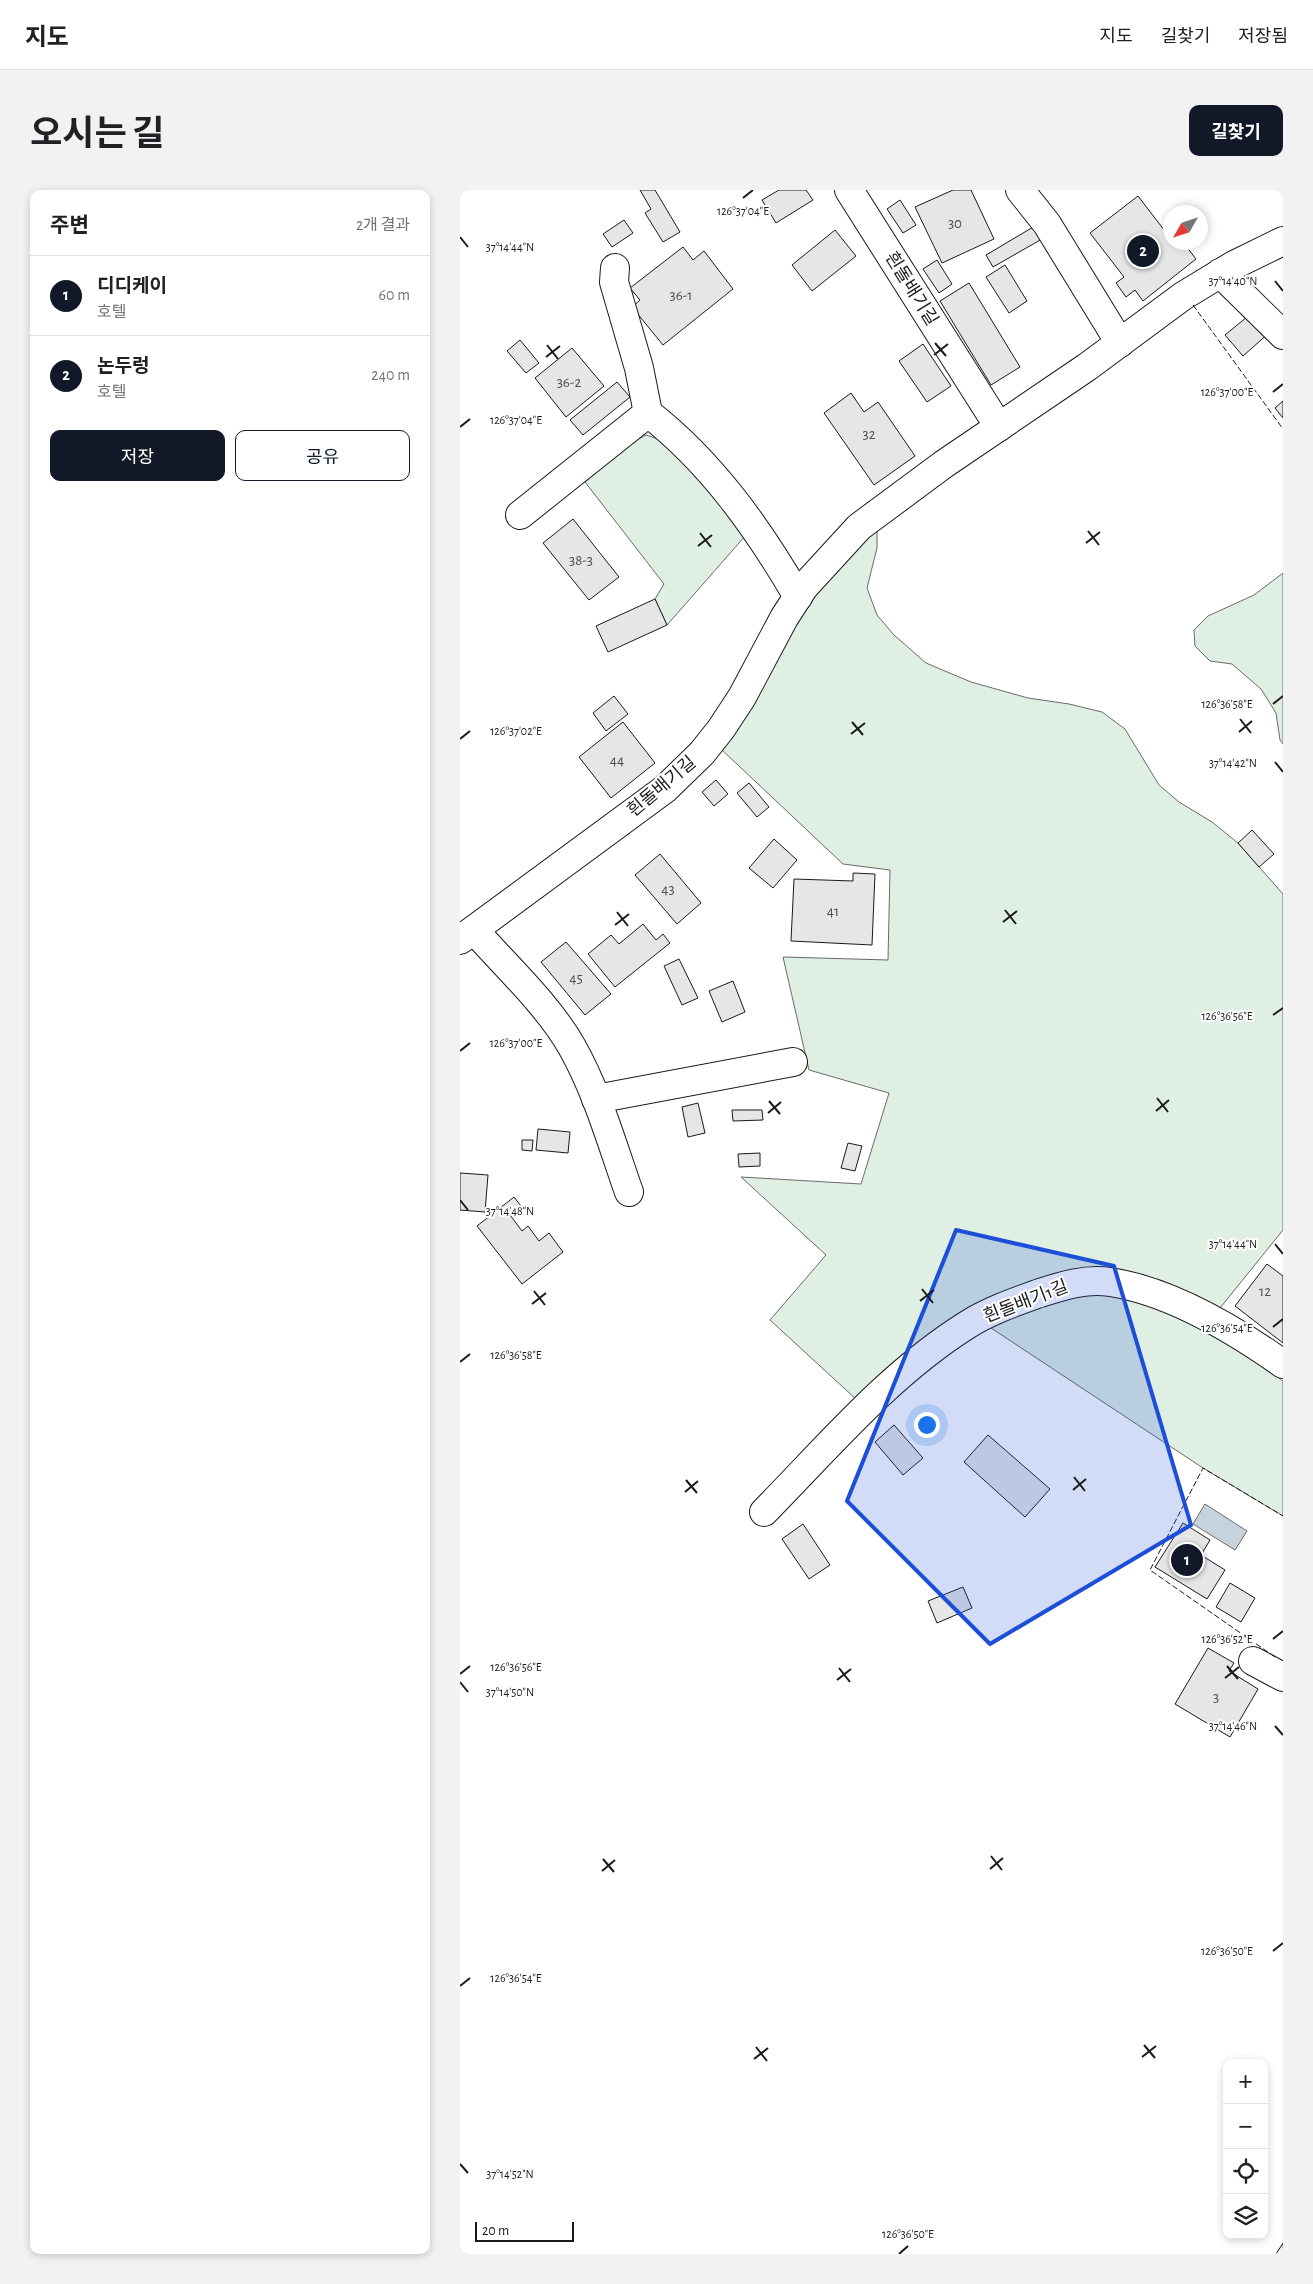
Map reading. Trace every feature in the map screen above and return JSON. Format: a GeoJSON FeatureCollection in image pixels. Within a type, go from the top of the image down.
{"type":"FeatureCollection","features":[{"type":"Feature","properties":{"kind":"lane"},"geometry":{"type":"LineString","coordinates":[[1020,190],[1046,224],[1120,343]]}},
{"type":"Feature","properties":{"kind":"lane","name":"흰돌배기길"},"geometry":{"type":"LineString","coordinates":[[860,194],[999,427]]}},
{"type":"Feature","properties":{"kind":"lane","name":"흰돌배기길"},"geometry":{"type":"LineString","coordinates":[[629,1192],[596,1099],[572,1047],[552,1019],[467,935],[664,789],[684,772],[721,729],[798,597],[832,555],[859,527],[897,497],[1120,343],[1183,296],[1220,273],[1283,241]]}},
{"type":"Feature","properties":{"kind":"lane"},"geometry":{"type":"LineString","coordinates":[[616,268],[614,282],[639,368],[648,413],[699,459],[734,500],[762,537],[798,597]]}},
{"type":"Feature","properties":{"kind":"lane"},"geometry":{"type":"LineString","coordinates":[[1220,273],[1283,335]]}},
{"type":"Feature","properties":{"kind":"lane"},"geometry":{"type":"LineString","coordinates":[[520,515],[648,413]]}},
{"type":"Feature","properties":{"kind":"lane"},"geometry":{"type":"LineString","coordinates":[[596,1099],[793,1062]]}},
{"type":"Feature","properties":{"kind":"lane","name":"흰돌배기1길"},"geometry":{"type":"LineString","coordinates":[[764,1512],[886,1388],[925,1354],[968,1324],[1013,1302],[1071,1283],[1109,1282],[1151,1292],[1197,1312],[1283,1364]]}},
{"type":"Feature","properties":{"kind":"lane"},"geometry":{"type":"LineString","coordinates":[[1253,1661],[1283,1677]]}},
{"type":"Feature","properties":{"kind":"highlighted area"},"geometry":{"type":"Polygon","coordinates":[[[956,1230],[1114,1266],[1191,1525],[990,1644],[847,1501],[956,1230]]]}},
{"type":"Feature","properties":{"kind":"green space"},"geometry":{"type":"Polygon","coordinates":[[[646,435],[661,440],[676,452],[746,535],[667,625],[655,599],[664,584],[585,482],[631,443],[646,435]]]}},
{"type":"Feature","properties":{"kind":"green space"},"geometry":{"type":"Polygon","coordinates":[[[877,526],[877,548],[867,588],[877,615],[894,635],[926,663],[971,682],[1028,698],[1069,704],[1102,712],[1125,729],[1159,785],[1179,802],[1212,822],[1238,843],[1283,894],[1283,1230],[1216,1313],[1062,1275],[857,1400],[770,1320],[826,1255],[741,1177],[861,1184],[889,1093],[809,1070],[783,957],[888,960],[890,870],[843,864],[722,750],[793,620],[877,526]]]}},
{"type":"Feature","properties":{"kind":"green space"},"geometry":{"type":"Polygon","coordinates":[[[1283,573],[1283,744],[1280,740],[1276,713],[1261,689],[1232,664],[1210,661],[1195,646],[1194,630],[1208,616],[1254,595],[1283,573]]]}},
{"type":"Feature","properties":{"kind":"green space"},"geometry":{"type":"Polygon","coordinates":[[[1062,1292],[1138,1297],[1207,1327],[1283,1381],[1283,1516],[1203,1468],[988,1326],[1062,1292]]]}},
{"type":"Feature","properties":{"kind":"shaded area"},"geometry":{"type":"Polygon","coordinates":[[[1205,1504],[1247,1531],[1235,1550],[1193,1524],[1205,1504]]]}},
{"type":"Feature","properties":{"kind":"building"},"geometry":{"type":"Polygon","coordinates":[[[640,190],[655,190],[680,232],[663,242],[645,213],[651,209],[640,190]]]}},
{"type":"Feature","properties":{"kind":"building"},"geometry":{"type":"Polygon","coordinates":[[[779,190],[806,190],[813,200],[776,223],[762,200],[779,190]]]}},
{"type":"Feature","properties":{"kind":"building"},"geometry":{"type":"Polygon","coordinates":[[[953,190],[971,190],[994,239],[942,263],[915,207],[953,190]]]}},
{"type":"Feature","properties":{"kind":"building"},"geometry":{"type":"Polygon","coordinates":[[[1138,196],[1163,229],[1163,250],[1189,250],[1196,259],[1143,301],[1135,290],[1126,297],[1116,283],[1124,277],[1090,233],[1138,196]]]}},
{"type":"Feature","properties":{"kind":"building"},"geometry":{"type":"Polygon","coordinates":[[[900,200],[916,225],[903,233],[887,209],[900,200]]]}},
{"type":"Feature","properties":{"kind":"building"},"geometry":{"type":"Polygon","coordinates":[[[624,220],[633,233],[612,247],[603,234],[624,220]]]}},
{"type":"Feature","properties":{"kind":"building"},"geometry":{"type":"Polygon","coordinates":[[[1035,226],[1042,239],[993,267],[986,255],[1035,226]]]}},
{"type":"Feature","properties":{"kind":"building"},"geometry":{"type":"Polygon","coordinates":[[[835,230],[856,256],[812,291],[792,265],[835,230]]]}},
{"type":"Feature","properties":{"kind":"building"},"geometry":{"type":"Polygon","coordinates":[[[683,247],[693,260],[704,251],[733,289],[663,345],[632,307],[640,300],[630,288],[683,247]]]}},
{"type":"Feature","properties":{"kind":"building"},"geometry":{"type":"Polygon","coordinates":[[[937,260],[952,284],[939,293],[923,269],[937,260]]]}},
{"type":"Feature","properties":{"kind":"building"},"geometry":{"type":"Polygon","coordinates":[[[1005,265],[1027,301],[1009,313],[986,277],[1005,265]]]}},
{"type":"Feature","properties":{"kind":"building"},"geometry":{"type":"Polygon","coordinates":[[[969,283],[1020,367],[991,385],[940,301],[969,283]]]}},
{"type":"Feature","properties":{"kind":"building"},"geometry":{"type":"Polygon","coordinates":[[[1253,312],[1270,332],[1243,356],[1225,335],[1253,312]]]}},
{"type":"Feature","properties":{"kind":"building"},"geometry":{"type":"Polygon","coordinates":[[[520,340],[539,363],[526,373],[507,351],[520,340]]]}},
{"type":"Feature","properties":{"kind":"building"},"geometry":{"type":"Polygon","coordinates":[[[923,344],[951,386],[927,402],[899,361],[923,344]]]}},
{"type":"Feature","properties":{"kind":"building"},"geometry":{"type":"Polygon","coordinates":[[[572,348],[604,386],[566,417],[535,378],[572,348]]]}},
{"type":"Feature","properties":{"kind":"building"},"geometry":{"type":"Polygon","coordinates":[[[617,382],[630,397],[583,435],[570,420],[617,382]]]}},
{"type":"Feature","properties":{"kind":"building"},"geometry":{"type":"Polygon","coordinates":[[[851,393],[864,412],[878,402],[915,456],[874,485],[824,413],[851,393]]]}},
{"type":"Feature","properties":{"kind":"building"},"geometry":{"type":"Polygon","coordinates":[[[1283,401],[1283,418],[1275,408],[1283,401]]]}},
{"type":"Feature","properties":{"kind":"building"},"geometry":{"type":"Polygon","coordinates":[[[573,519],[619,577],[589,600],[543,543],[573,519]]]}},
{"type":"Feature","properties":{"kind":"building"},"geometry":{"type":"Polygon","coordinates":[[[655,599],[667,625],[608,652],[596,626],[655,599]]]}},
{"type":"Feature","properties":{"kind":"building"},"geometry":{"type":"Polygon","coordinates":[[[614,696],[628,714],[606,731],[593,713],[614,696]]]}},
{"type":"Feature","properties":{"kind":"building"},"geometry":{"type":"Polygon","coordinates":[[[623,722],[655,763],[611,798],[579,757],[623,722]]]}},
{"type":"Feature","properties":{"kind":"building"},"geometry":{"type":"Polygon","coordinates":[[[716,780],[728,794],[714,806],[702,792],[716,780]]]}},
{"type":"Feature","properties":{"kind":"building"},"geometry":{"type":"Polygon","coordinates":[[[749,783],[769,807],[757,817],[737,793],[749,783]]]}},
{"type":"Feature","properties":{"kind":"building"},"geometry":{"type":"Polygon","coordinates":[[[1252,830],[1274,854],[1259,867],[1238,843],[1252,830]]]}},
{"type":"Feature","properties":{"kind":"building"},"geometry":{"type":"Polygon","coordinates":[[[774,839],[797,860],[773,888],[749,868],[774,839]]]}},
{"type":"Feature","properties":{"kind":"building"},"geometry":{"type":"Polygon","coordinates":[[[660,854],[701,903],[677,924],[635,875],[660,854]]]}},
{"type":"Feature","properties":{"kind":"building"},"geometry":{"type":"Polygon","coordinates":[[[853,873],[875,874],[872,945],[791,941],[794,879],[853,881],[853,873]]]}},
{"type":"Feature","properties":{"kind":"building"},"geometry":{"type":"Polygon","coordinates":[[[643,924],[656,940],[663,934],[670,943],[615,987],[588,954],[611,935],[619,944],[643,924]]]}},
{"type":"Feature","properties":{"kind":"building"},"geometry":{"type":"Polygon","coordinates":[[[566,942],[611,994],[585,1015],[541,962],[566,942]]]}},
{"type":"Feature","properties":{"kind":"building"},"geometry":{"type":"Polygon","coordinates":[[[679,959],[698,998],[682,1005],[664,966],[679,959]]]}},
{"type":"Feature","properties":{"kind":"building"},"geometry":{"type":"Polygon","coordinates":[[[733,981],[745,1012],[722,1022],[709,991],[733,981]]]}},
{"type":"Feature","properties":{"kind":"building"},"geometry":{"type":"Polygon","coordinates":[[[698,1103],[705,1133],[688,1137],[682,1107],[698,1103]]]}},
{"type":"Feature","properties":{"kind":"building"},"geometry":{"type":"Polygon","coordinates":[[[732,1110],[762,1110],[763,1120],[733,1121],[732,1110]]]}},
{"type":"Feature","properties":{"kind":"building"},"geometry":{"type":"Polygon","coordinates":[[[538,1129],[570,1132],[568,1153],[536,1150],[538,1129]]]}},
{"type":"Feature","properties":{"kind":"building"},"geometry":{"type":"Polygon","coordinates":[[[522,1140],[533,1140],[532,1151],[522,1150],[522,1140]]]}},
{"type":"Feature","properties":{"kind":"building"},"geometry":{"type":"Polygon","coordinates":[[[848,1143],[862,1146],[855,1171],[841,1168],[848,1143]]]}},
{"type":"Feature","properties":{"kind":"building"},"geometry":{"type":"Polygon","coordinates":[[[760,1153],[760,1166],[739,1167],[738,1154],[760,1153]]]}},
{"type":"Feature","properties":{"kind":"building"},"geometry":{"type":"Polygon","coordinates":[[[460,1173],[488,1175],[485,1212],[460,1210],[460,1173]]]}},
{"type":"Feature","properties":{"kind":"building"},"geometry":{"type":"Polygon","coordinates":[[[514,1197],[521,1206],[510,1215],[522,1231],[528,1226],[539,1241],[549,1233],[563,1252],[522,1284],[477,1226],[514,1197]]]}},
{"type":"Feature","properties":{"kind":"building"},"geometry":{"type":"Polygon","coordinates":[[[1267,1264],[1283,1276],[1283,1343],[1235,1306],[1267,1264]]]}},
{"type":"Feature","properties":{"kind":"building"},"geometry":{"type":"Polygon","coordinates":[[[894,1425],[923,1458],[903,1475],[875,1442],[894,1425]]]}},
{"type":"Feature","properties":{"kind":"building"},"geometry":{"type":"Polygon","coordinates":[[[988,1435],[1050,1489],[1025,1517],[964,1462],[988,1435]]]}},
{"type":"Feature","properties":{"kind":"building"},"geometry":{"type":"Polygon","coordinates":[[[1183,1523],[1210,1540],[1201,1555],[1225,1570],[1207,1599],[1155,1567],[1183,1523]]]}},
{"type":"Feature","properties":{"kind":"building"},"geometry":{"type":"Polygon","coordinates":[[[803,1524],[830,1565],[809,1579],[782,1539],[803,1524]]]}},
{"type":"Feature","properties":{"kind":"building"},"geometry":{"type":"Polygon","coordinates":[[[1230,1583],[1255,1598],[1241,1622],[1216,1607],[1230,1583]]]}},
{"type":"Feature","properties":{"kind":"building"},"geometry":{"type":"Polygon","coordinates":[[[963,1587],[972,1608],[937,1623],[928,1601],[963,1587]]]}},
{"type":"Feature","properties":{"kind":"building"},"geometry":{"type":"Polygon","coordinates":[[[1208,1648],[1234,1663],[1229,1671],[1258,1689],[1230,1737],[1175,1704],[1208,1648]]]}},
{"type":"Feature","properties":{"kind":"building"},"geometry":{"type":"Polygon","coordinates":[[[1283,2243],[1283,2254],[1276,2254],[1283,2243]]]}},
{"type":"Feature","properties":{"kind":"fence"},"geometry":{"type":"LineString","coordinates":[[1193,305],[1283,429]]}},
{"type":"Feature","properties":{"kind":"fence"},"geometry":{"type":"LineString","coordinates":[[1275,1657],[1150,1570],[1203,1468],[1283,1516]]}},
{"type":"Feature","properties":{"kind":"place","name":"논두렁"},"geometry":{"type":"Point","coordinates":[1143,251]}},
{"type":"Feature","properties":{"kind":"place","name":"디디케이"},"geometry":{"type":"Point","coordinates":[1187,1560]}}]}
